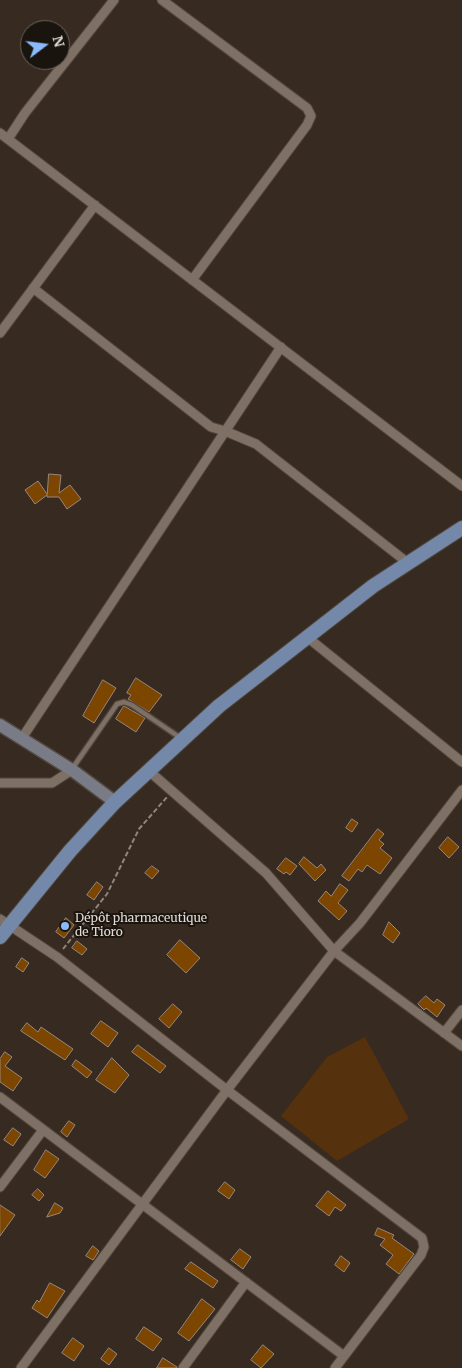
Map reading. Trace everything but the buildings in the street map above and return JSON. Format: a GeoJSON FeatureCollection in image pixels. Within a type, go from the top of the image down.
{"type":"FeatureCollection","features":[{"type":"Feature","properties":{"kind":"main road"},"geometry":{"type":"LineString","coordinates":[[3,928],[115,802],[219,706],[373,586],[462,528]]}},
{"type":"Feature","properties":{"kind":"main road"},"geometry":{"type":"LineString","coordinates":[[0,725],[72,770],[115,802]]}},
{"type":"Feature","properties":{"kind":"street"},"geometry":{"type":"LineString","coordinates":[[8,139],[25,113],[114,0]]}},
{"type":"Feature","properties":{"kind":"street"},"geometry":{"type":"LineString","coordinates":[[162,0],[307,108],[311,116],[307,125],[192,280]]}},
{"type":"Feature","properties":{"kind":"street"},"geometry":{"type":"LineString","coordinates":[[0,133],[462,486]]}},
{"type":"Feature","properties":{"kind":"street"},"geometry":{"type":"LineString","coordinates":[[0,332],[95,206]]}},
{"type":"Feature","properties":{"kind":"street"},"geometry":{"type":"LineString","coordinates":[[33,288],[210,428],[225,430],[256,444],[408,563]]}},
{"type":"Feature","properties":{"kind":"street"},"geometry":{"type":"LineString","coordinates":[[22,738],[281,347]]}},
{"type":"Feature","properties":{"kind":"street"},"geometry":{"type":"LineString","coordinates":[[307,637],[462,762]]}},
{"type":"Feature","properties":{"kind":"street"},"geometry":{"type":"LineString","coordinates":[[0,784],[52,782],[72,770]]}},
{"type":"Feature","properties":{"kind":"street"},"geometry":{"type":"LineString","coordinates":[[149,771],[266,873],[334,951],[462,1046]]}},
{"type":"Feature","properties":{"kind":"street"},"geometry":{"type":"LineString","coordinates":[[21,1368],[144,1205],[227,1090],[334,951],[360,923],[462,790]]}},
{"type":"Feature","properties":{"kind":"street"},"geometry":{"type":"LineString","coordinates":[[3,928],[57,957],[227,1090],[422,1238],[424,1247],[421,1255],[335,1368]]}},
{"type":"Feature","properties":{"kind":"street"},"geometry":{"type":"LineString","coordinates":[[444,1033],[462,1010]]}},
{"type":"Feature","properties":{"kind":"street"},"geometry":{"type":"LineString","coordinates":[[0,1097],[344,1356]]}},
{"type":"Feature","properties":{"kind":"street"},"geometry":{"type":"LineString","coordinates":[[0,1187],[43,1130]]}},
{"type":"Feature","properties":{"kind":"street"},"geometry":{"type":"LineString","coordinates":[[183,1368],[246,1282]]}},
{"type":"Feature","properties":{"kind":"lane"},"geometry":{"type":"LineString","coordinates":[[72,770],[117,704],[124,702],[132,705],[183,740]]}},
{"type":"Feature","properties":{"kind":"path"},"geometry":{"type":"LineString","coordinates":[[57,957],[107,894],[139,829],[172,792]]}},
{"type":"Feature","properties":{"kind":"shaded area"},"geometry":{"type":"Polygon","coordinates":[[[365,1037],[409,1119],[337,1161],[281,1116],[327,1057],[365,1037]]]}},
{"type":"Feature","properties":{"kind":"place","name":"Dépôt pharmaceutique de Tioro"},"geometry":{"type":"Point","coordinates":[65,926]}}]}
